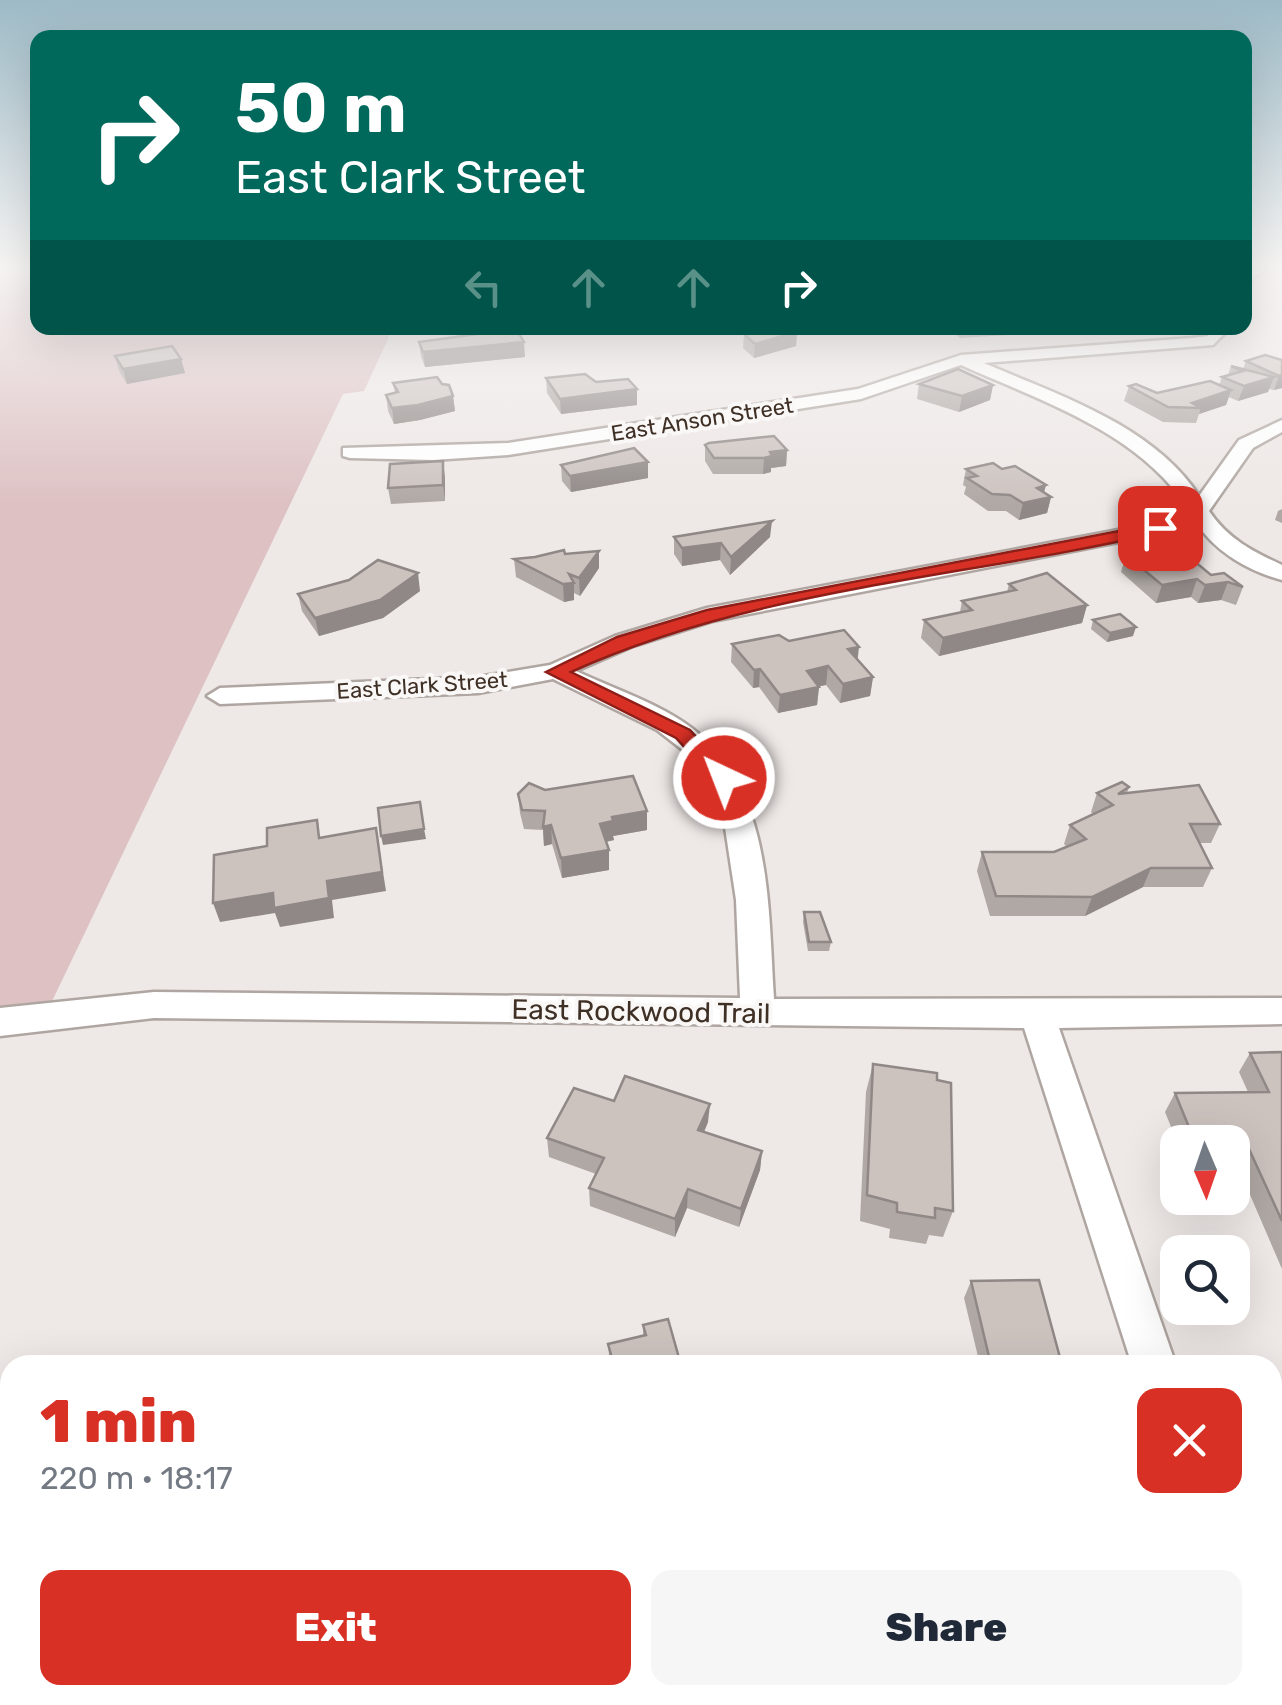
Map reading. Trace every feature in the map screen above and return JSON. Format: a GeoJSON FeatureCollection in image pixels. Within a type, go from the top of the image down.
{"type":"FeatureCollection","features":[{"type":"Feature","properties":{"kind":"street","name":"East Anson Street"},"geometry":{"type":"LineString","coordinates":[[350,452],[433,454],[508,449],[860,394],[962,360],[1130,348]]}},
{"type":"Feature","properties":{"kind":"street"},"geometry":{"type":"LineString","coordinates":[[962,360],[1078,411],[1132,442],[1182,483],[1196,513],[1238,553],[1282,573]]}},
{"type":"Feature","properties":{"kind":"street"},"geometry":{"type":"LineString","coordinates":[[1196,513],[1246,444],[1282,426]]}},
{"type":"Feature","properties":{"kind":"street","name":"East Clark Street"},"geometry":{"type":"LineString","coordinates":[[220,696],[478,685],[556,672],[624,641],[707,615],[1160,528],[1196,513]]}},
{"type":"Feature","properties":{"kind":"street"},"geometry":{"type":"LineString","coordinates":[[556,672],[683,734],[724,778],[742,823],[758,1012]]}},
{"type":"Feature","properties":{"kind":"street","name":"East Rockwood Trail"},"geometry":{"type":"LineString","coordinates":[[0,1022],[154,1005],[1037,1015],[1282,1011]]}},
{"type":"Feature","properties":{"kind":"street"},"geometry":{"type":"LineString","coordinates":[[1037,1015],[1151,1355]]}},
{"type":"Feature","properties":{"kind":"shaded area"},"geometry":{"type":"Polygon","coordinates":[[[0,348],[384,348],[364,391],[343,394],[44,1018],[0,1022],[0,348]]]}},
{"type":"Feature","properties":{"kind":"building"},"geometry":{"type":"Polygon","coordinates":[[[173,348],[181,359],[123,369],[115,356],[173,348]]]}},
{"type":"Feature","properties":{"kind":"building"},"geometry":{"type":"Polygon","coordinates":[[[421,348],[468,348],[423,352],[421,348]]]}},
{"type":"Feature","properties":{"kind":"building"},"geometry":{"type":"Polygon","coordinates":[[[1265,355],[1282,360],[1282,375],[1246,361],[1265,355]]]}},
{"type":"Feature","properties":{"kind":"building"},"geometry":{"type":"Polygon","coordinates":[[[1231,366],[1274,377],[1244,386],[1222,377],[1243,371],[1231,366]]]}},
{"type":"Feature","properties":{"kind":"building"},"geometry":{"type":"Polygon","coordinates":[[[958,369],[993,385],[962,396],[919,384],[958,369]]]}},
{"type":"Feature","properties":{"kind":"building"},"geometry":{"type":"Polygon","coordinates":[[[585,374],[596,382],[628,379],[637,389],[560,399],[546,378],[585,374]]]}},
{"type":"Feature","properties":{"kind":"building"},"geometry":{"type":"Polygon","coordinates":[[[437,377],[442,384],[449,385],[453,396],[392,408],[386,395],[398,392],[393,383],[437,377]]]}},
{"type":"Feature","properties":{"kind":"building"},"geometry":{"type":"Polygon","coordinates":[[[1210,381],[1231,390],[1192,403],[1201,408],[1168,407],[1129,386],[1136,384],[1157,393],[1210,381]]]}},
{"type":"Feature","properties":{"kind":"building"},"geometry":{"type":"Polygon","coordinates":[[[774,436],[787,450],[770,452],[772,456],[764,458],[714,458],[705,445],[709,443],[774,436]]]}},
{"type":"Feature","properties":{"kind":"building"},"geometry":{"type":"Polygon","coordinates":[[[634,448],[648,462],[570,476],[561,465],[634,448]]]}},
{"type":"Feature","properties":{"kind":"building"},"geometry":{"type":"Polygon","coordinates":[[[443,461],[443,485],[388,488],[390,464],[443,461]]]}},
{"type":"Feature","properties":{"kind":"building"},"geometry":{"type":"Polygon","coordinates":[[[993,463],[1002,469],[1015,466],[1046,485],[1037,488],[1051,497],[1023,503],[1010,495],[992,494],[967,478],[977,476],[966,469],[993,463]]]}},
{"type":"Feature","properties":{"kind":"building"},"geometry":{"type":"Polygon","coordinates":[[[772,521],[731,557],[721,543],[682,548],[674,537],[772,521]]]}},
{"type":"Feature","properties":{"kind":"building"},"geometry":{"type":"Polygon","coordinates":[[[564,550],[565,554],[599,551],[579,578],[569,574],[574,583],[563,584],[514,559],[535,557],[564,550]]]}},
{"type":"Feature","properties":{"kind":"building"},"geometry":{"type":"Polygon","coordinates":[[[1155,551],[1164,558],[1187,555],[1211,575],[1224,573],[1243,587],[1228,582],[1205,585],[1197,579],[1162,585],[1126,555],[1155,551]]]}},
{"type":"Feature","properties":{"kind":"building"},"geometry":{"type":"Polygon","coordinates":[[[378,560],[418,573],[380,600],[315,618],[298,594],[349,580],[378,560]]]}},
{"type":"Feature","properties":{"kind":"building"},"geometry":{"type":"Polygon","coordinates":[[[1047,573],[1087,605],[943,638],[924,620],[972,610],[962,601],[1016,590],[1009,584],[1047,573]]]}},
{"type":"Feature","properties":{"kind":"building"},"geometry":{"type":"Polygon","coordinates":[[[1120,614],[1136,627],[1110,633],[1093,620],[1120,614]]]}},
{"type":"Feature","properties":{"kind":"building"},"geometry":{"type":"Polygon","coordinates":[[[844,630],[859,647],[848,649],[873,677],[843,684],[828,666],[807,671],[819,687],[780,695],[760,669],[754,670],[732,644],[779,635],[789,641],[844,630]]]}},
{"type":"Feature","properties":{"kind":"building"},"geometry":{"type":"Polygon","coordinates":[[[633,776],[647,811],[612,817],[613,821],[600,824],[609,850],[561,858],[551,825],[543,827],[545,811],[522,810],[518,794],[529,783],[545,790],[633,776]]]}},
{"type":"Feature","properties":{"kind":"building"},"geometry":{"type":"Polygon","coordinates":[[[1122,782],[1129,787],[1118,794],[1199,785],[1220,824],[1190,824],[1212,868],[1151,868],[1092,897],[996,896],[982,852],[1054,852],[1086,839],[1070,825],[1113,805],[1097,793],[1122,782]]]}},
{"type":"Feature","properties":{"kind":"building"},"geometry":{"type":"Polygon","coordinates":[[[420,802],[424,829],[381,836],[378,808],[420,802]]]}},
{"type":"Feature","properties":{"kind":"building"},"geometry":{"type":"Polygon","coordinates":[[[317,820],[319,838],[376,828],[382,872],[327,881],[329,898],[274,908],[273,893],[213,903],[214,855],[267,846],[267,828],[317,820]]]}},
{"type":"Feature","properties":{"kind":"building"},"geometry":{"type":"Polygon","coordinates":[[[804,912],[820,912],[831,942],[809,942],[804,912]]]}},
{"type":"Feature","properties":{"kind":"building"},"geometry":{"type":"Polygon","coordinates":[[[1282,1052],[1282,1221],[1250,1151],[1250,1125],[1188,1125],[1175,1093],[1269,1092],[1250,1053],[1282,1052]]]}},
{"type":"Feature","properties":{"kind":"building"},"geometry":{"type":"Polygon","coordinates":[[[873,1064],[937,1073],[937,1080],[951,1083],[953,1211],[935,1208],[935,1218],[897,1212],[897,1203],[867,1195],[873,1064]]]}},
{"type":"Feature","properties":{"kind":"building"},"geometry":{"type":"Polygon","coordinates":[[[625,1076],[710,1104],[698,1130],[762,1151],[741,1209],[688,1189],[675,1219],[589,1188],[604,1158],[547,1138],[574,1088],[614,1101],[625,1076]]]}},
{"type":"Feature","properties":{"kind":"building"},"geometry":{"type":"Polygon","coordinates":[[[1039,1280],[1059,1355],[989,1355],[971,1281],[1039,1280]]]}},
{"type":"Feature","properties":{"kind":"building"},"geometry":{"type":"Polygon","coordinates":[[[668,1319],[678,1355],[611,1355],[608,1344],[646,1335],[643,1325],[668,1319]]]}},
{"type":"Feature","properties":{"kind":"route"},"geometry":{"type":"LineString","coordinates":[[724,778],[683,734],[556,672],[624,641],[707,615],[1160,528]]}}]}
